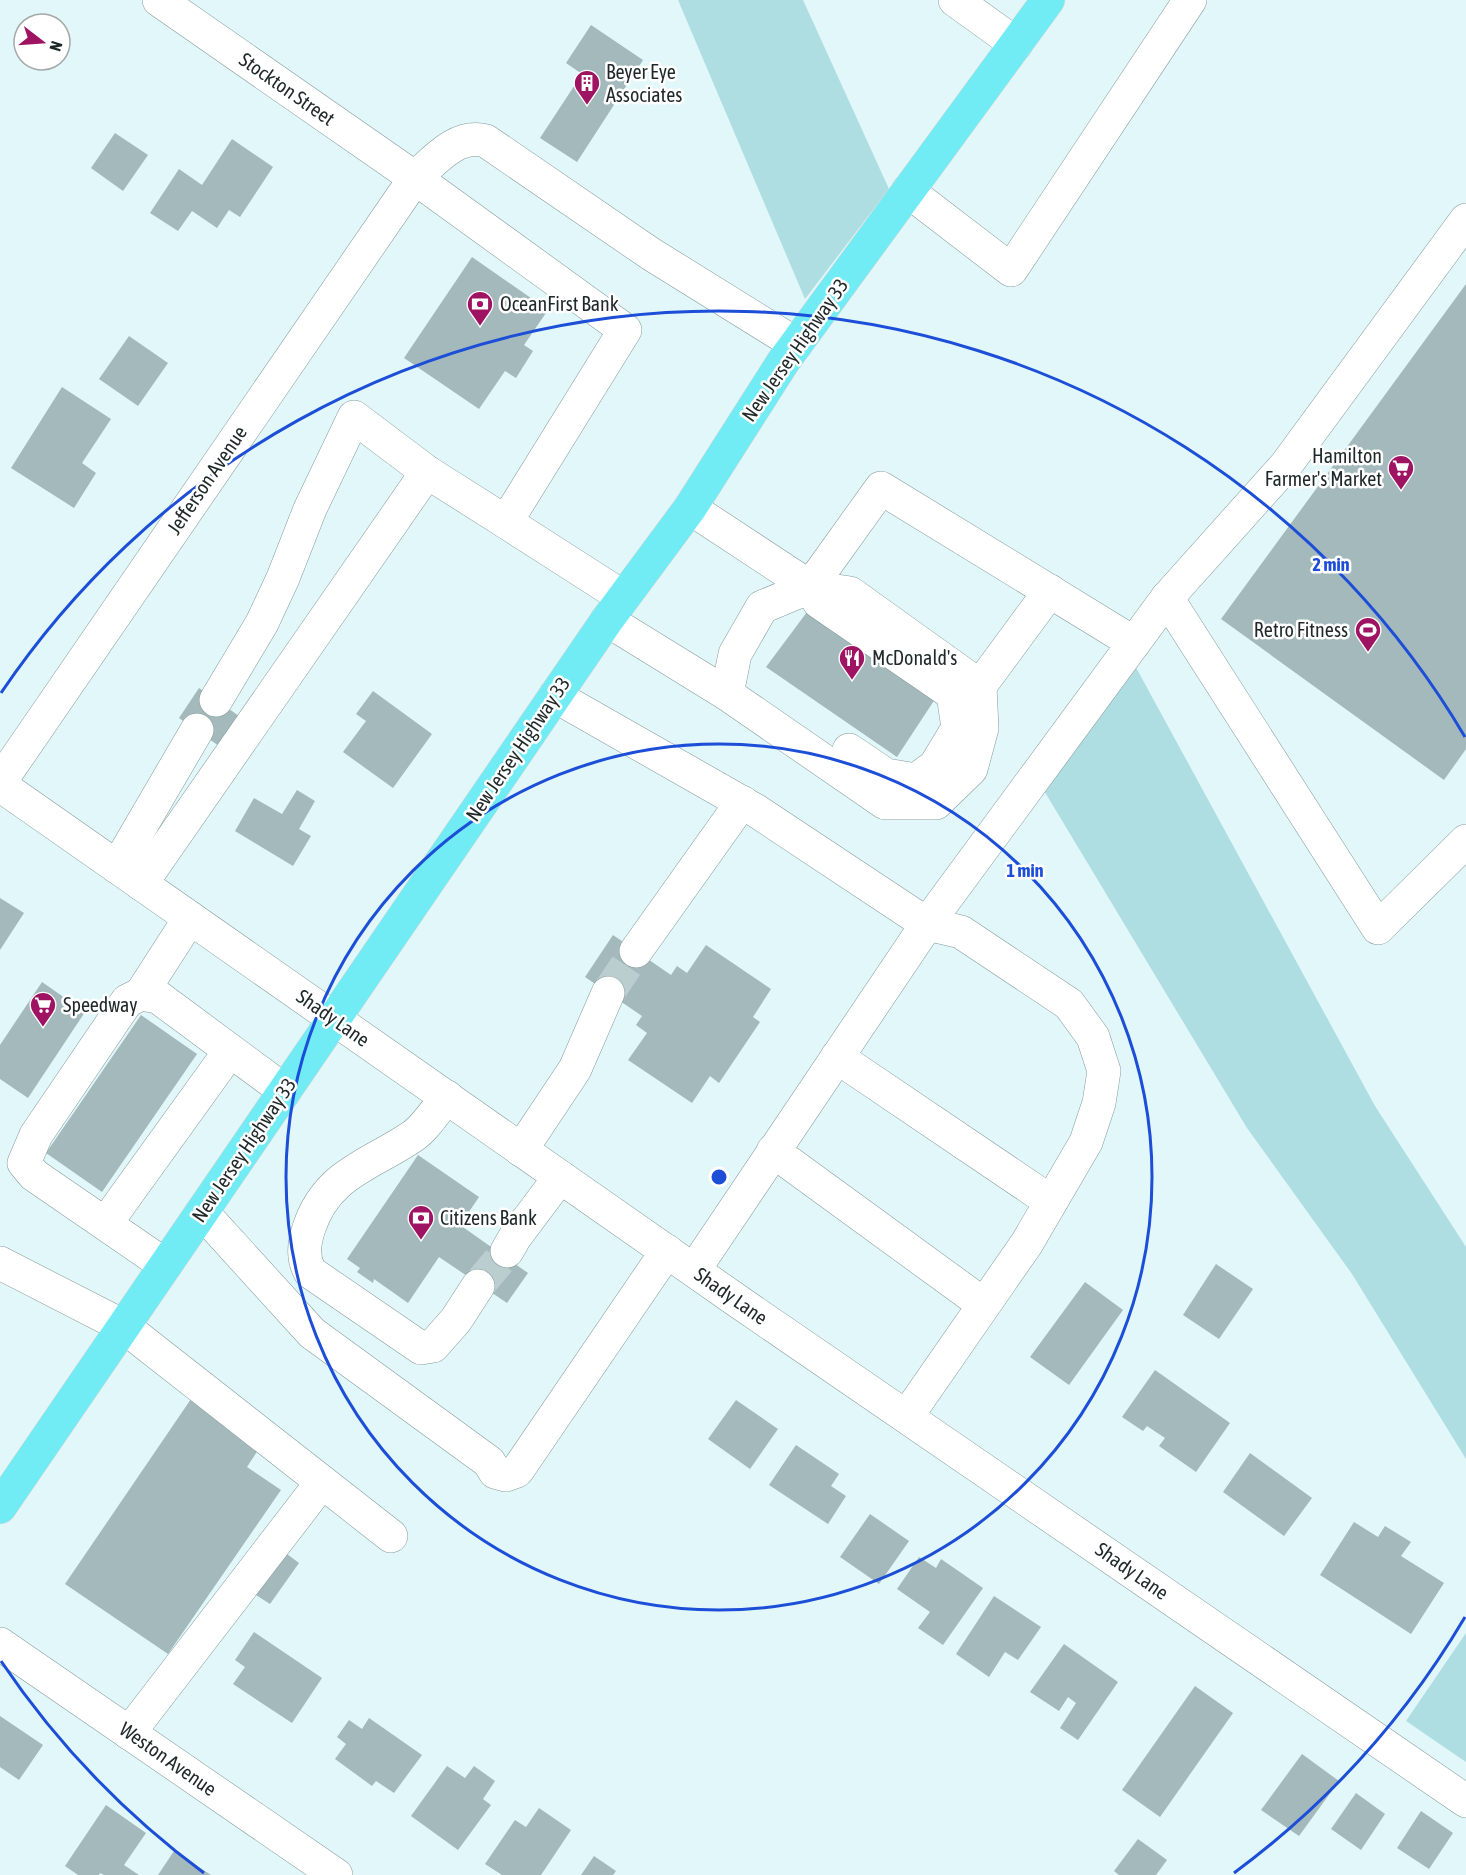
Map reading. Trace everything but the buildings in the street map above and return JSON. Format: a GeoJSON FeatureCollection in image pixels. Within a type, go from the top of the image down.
{"type":"FeatureCollection","features":[{"type":"Feature","properties":{"kind":"main road","name":"New Jersey Highway 33"},"geometry":{"type":"LineString","coordinates":[[0,1507],[615,608],[690,507],[796,344],[1048,0]]}},
{"type":"Feature","properties":{"kind":"street","name":"Stockton Street"},"geometry":{"type":"LineString","coordinates":[[159,0],[415,178],[625,330],[506,522]]}},
{"type":"Feature","properties":{"kind":"street"},"geometry":{"type":"LineString","coordinates":[[955,0],[1016,44]]}},
{"type":"Feature","properties":{"kind":"street"},"geometry":{"type":"LineString","coordinates":[[908,191],[1011,270],[1190,0]]}},
{"type":"Feature","properties":{"kind":"street","name":"Jefferson Avenue"},"geometry":{"type":"LineString","coordinates":[[0,784],[415,178],[447,150],[463,141],[474,138],[486,141],[680,273],[796,344]]}},
{"type":"Feature","properties":{"kind":"street"},"geometry":{"type":"LineString","coordinates":[[693,1270],[927,924],[1167,597],[1287,465],[1466,220]]}},
{"type":"Feature","properties":{"kind":"street"},"geometry":{"type":"LineString","coordinates":[[216,700],[262,623],[284,578],[310,509],[354,417],[427,472],[506,522],[727,694],[885,803],[936,803],[971,769],[982,728],[980,686],[1050,591]]}},
{"type":"Feature","properties":{"kind":"street"},"geometry":{"type":"LineString","coordinates":[[129,875],[427,472]]}},
{"type":"Feature","properties":{"kind":"street"},"geometry":{"type":"LineString","coordinates":[[727,694],[735,654],[762,607],[810,587],[880,488],[1134,643]]}},
{"type":"Feature","properties":{"kind":"street"},"geometry":{"type":"LineString","coordinates":[[690,507],[810,587],[849,593],[980,686]]}},
{"type":"Feature","properties":{"kind":"street"},"geometry":{"type":"LineString","coordinates":[[759,716],[809,722],[886,776],[916,780],[935,766],[958,728],[953,694],[819,602],[810,587]]}},
{"type":"Feature","properties":{"kind":"street"},"geometry":{"type":"LineString","coordinates":[[1167,597],[1378,928],[1466,841]]}},
{"type":"Feature","properties":{"kind":"street"},"geometry":{"type":"LineString","coordinates":[[555,696],[742,802],[927,924],[961,932],[1069,1004],[1093,1037],[1104,1071],[1099,1103],[1086,1142],[1027,1243],[907,1416]]}},
{"type":"Feature","properties":{"kind":"street"},"geometry":{"type":"LineString","coordinates":[[129,875],[197,730]]}},
{"type":"Feature","properties":{"kind":"street","name":"Shady Lane"},"geometry":{"type":"LineString","coordinates":[[0,784],[693,1270],[1466,1801]]}},
{"type":"Feature","properties":{"kind":"street"},"geometry":{"type":"LineString","coordinates":[[636,951],[742,802]]}},
{"type":"Feature","properties":{"kind":"street"},"geometry":{"type":"LineString","coordinates":[[165,1265],[34,1175],[24,1163],[36,1135],[127,1001],[141,994],[190,918]]}},
{"type":"Feature","properties":{"kind":"street"},"geometry":{"type":"LineString","coordinates":[[521,1150],[575,1069],[608,993]]}},
{"type":"Feature","properties":{"kind":"street"},"geometry":{"type":"LineString","coordinates":[[141,994],[159,997],[285,1091]]}},
{"type":"Feature","properties":{"kind":"street"},"geometry":{"type":"LineString","coordinates":[[106,1223],[230,1051]]}},
{"type":"Feature","properties":{"kind":"street"},"geometry":{"type":"LineString","coordinates":[[837,1057],[1050,1201]]}},
{"type":"Feature","properties":{"kind":"street"},"geometry":{"type":"LineString","coordinates":[[288,1307],[304,1260],[306,1237],[311,1221],[326,1194],[349,1172],[416,1134],[447,1097]]}},
{"type":"Feature","properties":{"kind":"street"},"geometry":{"type":"LineString","coordinates":[[773,1151],[983,1304]]}},
{"type":"Feature","properties":{"kind":"street"},"geometry":{"type":"LineString","coordinates":[[507,1251],[514,1237],[560,1177]]}},
{"type":"Feature","properties":{"kind":"street"},"geometry":{"type":"LineString","coordinates":[[202,1212],[312,1333],[489,1462],[495,1472],[506,1475],[517,1470],[667,1251]]}},
{"type":"Feature","properties":{"kind":"street"},"geometry":{"type":"LineString","coordinates":[[304,1260],[310,1272],[422,1348],[433,1346],[456,1320],[478,1286]]}},
{"type":"Feature","properties":{"kind":"street"},"geometry":{"type":"LineString","coordinates":[[4,1275],[123,1326],[391,1536]]}},
{"type":"Feature","properties":{"kind":"street"},"geometry":{"type":"LineString","coordinates":[[129,1733],[165,1690],[322,1482]]}},
{"type":"Feature","properties":{"kind":"street","name":"Weston Avenue"},"geometry":{"type":"LineString","coordinates":[[0,1644],[336,1875]]}},
{"type":"Feature","properties":{"kind":"shaded area"},"geometry":{"type":"Polygon","coordinates":[[[678,0],[803,0],[889,189],[805,299],[678,0]]]}},
{"type":"Feature","properties":{"kind":"shaded area"},"geometry":{"type":"Polygon","coordinates":[[[1133,662],[1375,1106],[1466,1247],[1466,1459],[1352,1274],[1247,1128],[1040,784],[1133,662]]]}},
{"type":"Feature","properties":{"kind":"shaded area"},"geometry":{"type":"Polygon","coordinates":[[[1466,1633],[1466,1762],[1406,1721],[1466,1633]]]}},
{"type":"Feature","properties":{"kind":"tunnel"},"geometry":{"type":"LineString","coordinates":[[608,993],[636,951]]}},
{"type":"Feature","properties":{"kind":"tunnel"},"geometry":{"type":"LineString","coordinates":[[478,1286],[507,1251]]}},
{"type":"Feature","properties":{"kind":"place","name":"Beyer Eye Associates"},"geometry":{"type":"Point","coordinates":[587,106]}},
{"type":"Feature","properties":{"kind":"place","name":"OceanFirst Bank"},"geometry":{"type":"Point","coordinates":[480,327]}},
{"type":"Feature","properties":{"kind":"place","name":"Hamilton Farmer's Market"},"geometry":{"type":"Point","coordinates":[1401,491]}},
{"type":"Feature","properties":{"kind":"place","name":"Retro Fitness"},"geometry":{"type":"Point","coordinates":[1368,653]}},
{"type":"Feature","properties":{"kind":"place","name":"McDonald's"},"geometry":{"type":"Point","coordinates":[852,681]}},
{"type":"Feature","properties":{"kind":"place","name":"Speedway"},"geometry":{"type":"Point","coordinates":[43,1028]}},
{"type":"Feature","properties":{"kind":"place","name":"Citizens Bank"},"geometry":{"type":"Point","coordinates":[421,1241]}}]}
